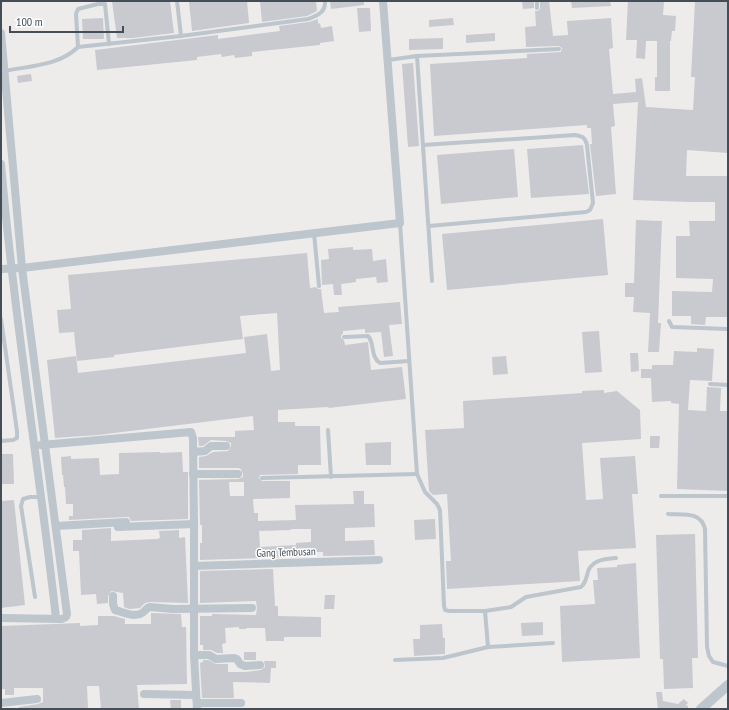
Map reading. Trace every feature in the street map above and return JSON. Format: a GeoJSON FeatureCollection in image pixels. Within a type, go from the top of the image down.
{"type":"FeatureCollection","features":[{"type":"Feature","properties":{"kind":"street"},"geometry":{"type":"LineString","coordinates":[[1,269],[22,268],[400,223],[383,1]]}},
{"type":"Feature","properties":{"kind":"street"},"geometry":{"type":"LineString","coordinates":[[1,33],[22,268],[67,614],[65,618],[1,618]]}},
{"type":"Feature","properties":{"kind":"street"},"geometry":{"type":"LineString","coordinates":[[1,164],[4,242],[12,269],[42,496],[56,618]]}},
{"type":"Feature","properties":{"kind":"street"},"geometry":{"type":"LineString","coordinates":[[27,385],[37,384]]}},
{"type":"Feature","properties":{"kind":"street"},"geometry":{"type":"LineString","coordinates":[[35,445],[191,432],[193,438],[194,655],[197,702]]}},
{"type":"Feature","properties":{"kind":"street"},"geometry":{"type":"LineString","coordinates":[[193,452],[204,451],[211,446],[226,446]]}},
{"type":"Feature","properties":{"kind":"street"},"geometry":{"type":"LineString","coordinates":[[193,474],[238,474]]}},
{"type":"Feature","properties":{"kind":"street"},"geometry":{"type":"LineString","coordinates":[[46,530],[131,522]]}},
{"type":"Feature","properties":{"kind":"street"},"geometry":{"type":"LineString","coordinates":[[118,527],[194,524]]}},
{"type":"Feature","properties":{"kind":"street","name":"Gang Tembusan"},"geometry":{"type":"LineString","coordinates":[[194,566],[379,560]]}},
{"type":"Feature","properties":{"kind":"street"},"geometry":{"type":"LineString","coordinates":[[113,596],[115,610],[129,615],[140,614],[148,607],[173,609],[252,608]]}},
{"type":"Feature","properties":{"kind":"street"},"geometry":{"type":"LineString","coordinates":[[194,655],[209,655],[216,659],[234,658],[237,659],[240,664],[245,666],[260,665]]}},
{"type":"Feature","properties":{"kind":"street"},"geometry":{"type":"LineString","coordinates":[[701,709],[728,685]]}},
{"type":"Feature","properties":{"kind":"street"},"geometry":{"type":"LineString","coordinates":[[144,694],[197,702],[241,703]]}},
{"type":"Feature","properties":{"kind":"street"},"geometry":{"type":"LineString","coordinates":[[1,703],[37,699]]}},
{"type":"Feature","properties":{"kind":"lane"},"geometry":{"type":"LineString","coordinates":[[177,1],[181,36]]}},
{"type":"Feature","properties":{"kind":"lane"},"geometry":{"type":"LineString","coordinates":[[4,71],[55,61],[70,55],[78,47],[181,36],[308,19],[316,17],[323,11],[325,1]]}},
{"type":"Feature","properties":{"kind":"lane"},"geometry":{"type":"LineString","coordinates":[[537,1],[537,8]]}},
{"type":"Feature","properties":{"kind":"lane"},"geometry":{"type":"LineString","coordinates":[[78,47],[76,14],[78,9],[105,3],[109,44]]}},
{"type":"Feature","properties":{"kind":"lane"},"geometry":{"type":"LineString","coordinates":[[388,60],[417,56],[559,49]]}},
{"type":"Feature","properties":{"kind":"lane"},"geometry":{"type":"LineString","coordinates":[[417,56],[432,281]]}},
{"type":"Feature","properties":{"kind":"lane"},"geometry":{"type":"LineString","coordinates":[[423,145],[575,135],[582,136],[586,140],[587,144],[593,203],[590,210],[586,212],[429,226]]}},
{"type":"Feature","properties":{"kind":"lane"},"geometry":{"type":"LineString","coordinates":[[400,223],[417,474],[425,492],[437,504],[440,510],[444,606],[446,610],[485,611],[511,607],[526,597],[581,587],[585,583],[589,569],[594,564],[601,559],[616,558]]}},
{"type":"Feature","properties":{"kind":"lane"},"geometry":{"type":"LineString","coordinates":[[314,233],[319,286]]}},
{"type":"Feature","properties":{"kind":"lane"},"geometry":{"type":"LineString","coordinates":[[1,319],[17,431],[16,438],[13,440],[1,441]]}},
{"type":"Feature","properties":{"kind":"lane"},"geometry":{"type":"LineString","coordinates":[[668,321],[672,327],[728,329]]}},
{"type":"Feature","properties":{"kind":"lane"},"geometry":{"type":"LineString","coordinates":[[344,337],[368,336],[372,342],[375,358],[380,362],[409,361]]}},
{"type":"Feature","properties":{"kind":"lane"},"geometry":{"type":"LineString","coordinates":[[710,384],[728,385]]}},
{"type":"Feature","properties":{"kind":"lane"},"geometry":{"type":"LineString","coordinates":[[328,430],[331,477]]}},
{"type":"Feature","properties":{"kind":"lane"},"geometry":{"type":"LineString","coordinates":[[262,478],[417,474]]}},
{"type":"Feature","properties":{"kind":"lane"},"geometry":{"type":"LineString","coordinates":[[35,597],[21,506],[23,499],[42,496]]}},
{"type":"Feature","properties":{"kind":"lane"},"geometry":{"type":"LineString","coordinates":[[661,496],[728,496]]}},
{"type":"Feature","properties":{"kind":"lane"},"geometry":{"type":"LineString","coordinates":[[668,514],[691,515],[698,517],[703,522],[705,529],[708,651],[713,662],[728,666]]}},
{"type":"Feature","properties":{"kind":"lane"},"geometry":{"type":"LineString","coordinates":[[485,611],[488,647]]}},
{"type":"Feature","properties":{"kind":"lane"},"geometry":{"type":"LineString","coordinates":[[395,660],[443,658],[488,647],[553,643]]}},
{"type":"Feature","properties":{"kind":"building"},"geometry":{"type":"Polygon","coordinates":[[[112,1],[170,1],[174,33],[133,38],[117,38],[112,1]]]}},
{"type":"Feature","properties":{"kind":"building"},"geometry":{"type":"Polygon","coordinates":[[[189,1],[247,1],[249,23],[192,31],[189,1]]]}},
{"type":"Feature","properties":{"kind":"building"},"geometry":{"type":"Polygon","coordinates":[[[260,1],[316,1],[317,11],[307,16],[262,22],[260,1]]]}},
{"type":"Feature","properties":{"kind":"building"},"geometry":{"type":"Polygon","coordinates":[[[330,1],[364,1],[364,5],[331,9],[330,1]]]}},
{"type":"Feature","properties":{"kind":"building"},"geometry":{"type":"Polygon","coordinates":[[[522,1],[534,1],[534,8],[523,9],[522,1]]]}},
{"type":"Feature","properties":{"kind":"building"},"geometry":{"type":"Polygon","coordinates":[[[540,1],[549,1],[553,36],[568,35],[567,21],[611,18],[613,48],[609,49],[613,94],[636,92],[635,79],[642,78],[646,107],[693,110],[695,77],[691,77],[695,1],[728,1],[728,153],[687,150],[686,176],[728,176],[728,317],[706,317],[705,325],[691,324],[691,316],[672,316],[672,291],[712,292],[713,279],[676,278],[676,236],[690,236],[689,221],[715,221],[715,202],[633,200],[638,102],[613,104],[615,126],[611,127],[616,194],[596,196],[590,144],[592,144],[591,128],[587,128],[587,125],[434,136],[430,64],[527,58],[527,54],[561,52],[562,48],[559,46],[526,47],[525,27],[536,26],[535,11],[540,9],[540,1]]]}},
{"type":"Feature","properties":{"kind":"building"},"geometry":{"type":"Polygon","coordinates":[[[571,1],[610,1],[611,6],[572,8],[571,1]]]}},
{"type":"Feature","properties":{"kind":"building"},"geometry":{"type":"Polygon","coordinates":[[[628,1],[664,1],[663,15],[676,16],[675,31],[672,31],[670,41],[670,91],[655,91],[655,77],[657,77],[657,41],[646,41],[645,59],[636,58],[637,40],[626,40],[628,1]]]}},
{"type":"Feature","properties":{"kind":"building"},"geometry":{"type":"Polygon","coordinates":[[[357,8],[370,8],[371,31],[359,32],[357,8]]]}},
{"type":"Feature","properties":{"kind":"building"},"geometry":{"type":"Polygon","coordinates":[[[103,18],[104,39],[83,39],[82,19],[103,18]]]}},
{"type":"Feature","properties":{"kind":"building"},"geometry":{"type":"Polygon","coordinates":[[[453,18],[454,25],[429,27],[429,20],[453,18]]]}},
{"type":"Feature","properties":{"kind":"building"},"geometry":{"type":"Polygon","coordinates":[[[318,19],[318,24],[320,23],[321,28],[332,26],[334,41],[320,43],[320,45],[252,52],[252,56],[235,58],[234,55],[222,57],[221,54],[197,57],[197,60],[97,70],[95,50],[218,35],[218,39],[280,31],[279,26],[309,22],[318,19]]]}},
{"type":"Feature","properties":{"kind":"building"},"geometry":{"type":"Polygon","coordinates":[[[495,33],[495,41],[466,43],[466,35],[495,33]]]}},
{"type":"Feature","properties":{"kind":"building"},"geometry":{"type":"Polygon","coordinates":[[[443,38],[443,49],[409,50],[409,39],[443,38]]]}},
{"type":"Feature","properties":{"kind":"building"},"geometry":{"type":"Polygon","coordinates":[[[413,63],[419,146],[408,147],[402,64],[413,63]]]}},
{"type":"Feature","properties":{"kind":"building"},"geometry":{"type":"Polygon","coordinates":[[[31,74],[32,81],[18,83],[17,76],[31,74]]]}},
{"type":"Feature","properties":{"kind":"building"},"geometry":{"type":"Polygon","coordinates":[[[583,145],[589,194],[531,198],[527,149],[583,145]]]}},
{"type":"Feature","properties":{"kind":"building"},"geometry":{"type":"Polygon","coordinates":[[[514,149],[518,197],[441,204],[437,155],[514,149]]]}},
{"type":"Feature","properties":{"kind":"building"},"geometry":{"type":"Polygon","coordinates":[[[603,219],[608,275],[447,290],[442,234],[603,219]]]}},
{"type":"Feature","properties":{"kind":"building"},"geometry":{"type":"Polygon","coordinates":[[[636,220],[662,221],[658,323],[661,323],[659,352],[648,352],[650,313],[633,312],[634,297],[625,297],[625,283],[634,283],[636,220]]]}},
{"type":"Feature","properties":{"kind":"building"},"geometry":{"type":"Polygon","coordinates":[[[353,247],[353,250],[372,249],[373,261],[386,259],[388,282],[377,283],[376,277],[356,279],[356,282],[341,284],[342,295],[334,295],[333,284],[322,285],[321,260],[329,259],[328,249],[353,247]]]}},
{"type":"Feature","properties":{"kind":"building"},"geometry":{"type":"Polygon","coordinates":[[[307,253],[310,288],[316,287],[321,289],[324,313],[339,312],[338,307],[400,302],[402,324],[389,325],[393,356],[384,357],[381,332],[365,333],[365,329],[343,331],[341,338],[344,340],[345,345],[368,342],[371,370],[402,367],[406,399],[329,408],[278,410],[278,422],[295,422],[295,426],[320,426],[321,465],[298,465],[298,474],[260,475],[259,478],[262,481],[290,481],[290,498],[253,499],[254,513],[258,513],[258,521],[296,520],[295,505],[354,504],[353,491],[364,491],[364,504],[374,504],[375,527],[345,528],[345,541],[374,540],[375,555],[323,556],[323,552],[306,552],[306,556],[295,557],[200,560],[202,525],[200,525],[199,480],[238,479],[243,477],[243,474],[241,469],[238,468],[199,468],[199,457],[206,456],[213,452],[228,451],[231,443],[226,441],[211,440],[203,446],[199,446],[198,437],[235,437],[235,431],[254,430],[253,416],[98,435],[55,438],[47,360],[76,356],[78,373],[246,353],[244,337],[267,334],[271,371],[280,370],[277,313],[240,316],[243,339],[77,361],[74,332],[59,333],[57,310],[71,309],[68,275],[307,253]],[[229,482],[230,496],[244,496],[244,482],[229,482]],[[311,529],[259,531],[260,547],[296,545],[296,543],[311,542],[311,529]]]}},
{"type":"Feature","properties":{"kind":"building"},"geometry":{"type":"Polygon","coordinates":[[[599,331],[602,372],[585,373],[582,332],[599,331]]]}},
{"type":"Feature","properties":{"kind":"building"},"geometry":{"type":"Polygon","coordinates":[[[697,348],[714,349],[712,381],[690,380],[688,410],[706,411],[707,387],[721,388],[720,411],[728,411],[728,491],[677,489],[679,404],[671,403],[671,401],[652,402],[651,378],[641,378],[641,369],[652,369],[652,365],[673,365],[674,351],[697,352],[697,348]]]}},
{"type":"Feature","properties":{"kind":"building"},"geometry":{"type":"Polygon","coordinates":[[[630,353],[638,353],[639,371],[631,372],[630,353]]]}},
{"type":"Feature","properties":{"kind":"building"},"geometry":{"type":"Polygon","coordinates":[[[506,356],[508,374],[493,375],[492,357],[506,356]]]}},
{"type":"Feature","properties":{"kind":"building"},"geometry":{"type":"Polygon","coordinates":[[[604,390],[604,393],[617,391],[640,410],[641,439],[582,443],[586,500],[603,499],[600,458],[635,456],[638,494],[632,494],[636,548],[578,551],[580,581],[447,589],[446,561],[451,561],[447,494],[433,495],[429,491],[425,430],[464,428],[463,401],[582,393],[582,391],[604,390]]]}},
{"type":"Feature","properties":{"kind":"building"},"geometry":{"type":"Polygon","coordinates":[[[650,436],[660,436],[659,448],[650,448],[650,436]]]}},
{"type":"Feature","properties":{"kind":"building"},"geometry":{"type":"Polygon","coordinates":[[[391,442],[391,465],[366,465],[365,443],[391,442]]]}},
{"type":"Feature","properties":{"kind":"building"},"geometry":{"type":"Polygon","coordinates":[[[182,452],[183,472],[188,472],[188,519],[131,521],[129,517],[126,517],[69,520],[69,516],[73,516],[73,504],[66,504],[61,457],[71,456],[71,459],[99,458],[100,475],[119,474],[119,453],[182,452]]]}},
{"type":"Feature","properties":{"kind":"building"},"geometry":{"type":"Polygon","coordinates":[[[1,454],[13,454],[14,484],[1,484],[1,454]]]}},
{"type":"Feature","properties":{"kind":"building"},"geometry":{"type":"Polygon","coordinates":[[[14,500],[25,605],[1,608],[1,501],[14,500]]]}},
{"type":"Feature","properties":{"kind":"building"},"geometry":{"type":"Polygon","coordinates":[[[435,519],[436,539],[415,540],[414,520],[435,519]]]}},
{"type":"Feature","properties":{"kind":"building"},"geometry":{"type":"Polygon","coordinates":[[[111,528],[111,541],[157,539],[160,538],[159,531],[179,530],[179,538],[185,537],[188,603],[150,602],[145,603],[140,608],[129,609],[124,607],[123,593],[111,591],[108,596],[108,603],[97,604],[96,594],[81,595],[79,551],[73,551],[73,540],[82,540],[82,530],[111,528]]]}},
{"type":"Feature","properties":{"kind":"building"},"geometry":{"type":"Polygon","coordinates":[[[695,534],[698,658],[692,658],[693,688],[664,689],[663,659],[660,659],[656,535],[695,534]]]}},
{"type":"Feature","properties":{"kind":"building"},"geometry":{"type":"Polygon","coordinates":[[[636,563],[640,658],[562,662],[560,606],[595,604],[593,580],[598,580],[597,568],[617,567],[617,565],[636,563]]]}},
{"type":"Feature","properties":{"kind":"building"},"geometry":{"type":"Polygon","coordinates":[[[273,569],[275,606],[278,606],[278,616],[321,617],[321,637],[284,637],[284,641],[266,641],[265,628],[225,628],[226,643],[222,644],[223,653],[203,650],[203,645],[200,645],[200,616],[212,616],[212,614],[256,615],[257,608],[256,601],[200,603],[200,571],[273,569]]]}},
{"type":"Feature","properties":{"kind":"building"},"geometry":{"type":"Polygon","coordinates":[[[325,595],[335,595],[334,609],[324,609],[325,595]]]}},
{"type":"Feature","properties":{"kind":"building"},"geometry":{"type":"Polygon","coordinates":[[[151,613],[181,614],[182,627],[186,627],[187,684],[137,685],[139,709],[101,709],[99,686],[87,686],[88,709],[19,709],[19,707],[43,702],[43,688],[14,688],[14,695],[5,695],[5,689],[1,689],[1,626],[80,623],[80,626],[98,625],[98,616],[114,616],[125,619],[125,624],[151,624],[151,613]]]}},
{"type":"Feature","properties":{"kind":"building"},"geometry":{"type":"Polygon","coordinates":[[[543,622],[543,635],[522,636],[521,623],[543,622]]]}},
{"type":"Feature","properties":{"kind":"building"},"geometry":{"type":"Polygon","coordinates":[[[442,624],[443,638],[445,638],[445,654],[414,656],[413,639],[420,639],[420,625],[442,624]]]}},
{"type":"Feature","properties":{"kind":"building"},"geometry":{"type":"Polygon","coordinates":[[[244,652],[256,652],[256,660],[244,660],[244,652]]]}},
{"type":"Feature","properties":{"kind":"building"},"geometry":{"type":"Polygon","coordinates":[[[203,660],[208,660],[216,664],[228,664],[228,672],[261,670],[265,667],[264,661],[276,661],[276,668],[271,668],[270,683],[233,682],[234,698],[202,698],[200,663],[203,662],[203,660]]]}},
{"type":"Feature","properties":{"kind":"building"},"geometry":{"type":"Polygon","coordinates":[[[656,692],[662,692],[663,701],[678,704],[684,699],[688,703],[686,705],[688,706],[688,709],[658,709],[656,692]]]}},
{"type":"Feature","properties":{"kind":"building"},"geometry":{"type":"Polygon","coordinates":[[[170,700],[181,700],[181,709],[171,709],[170,700]]]}}]}
